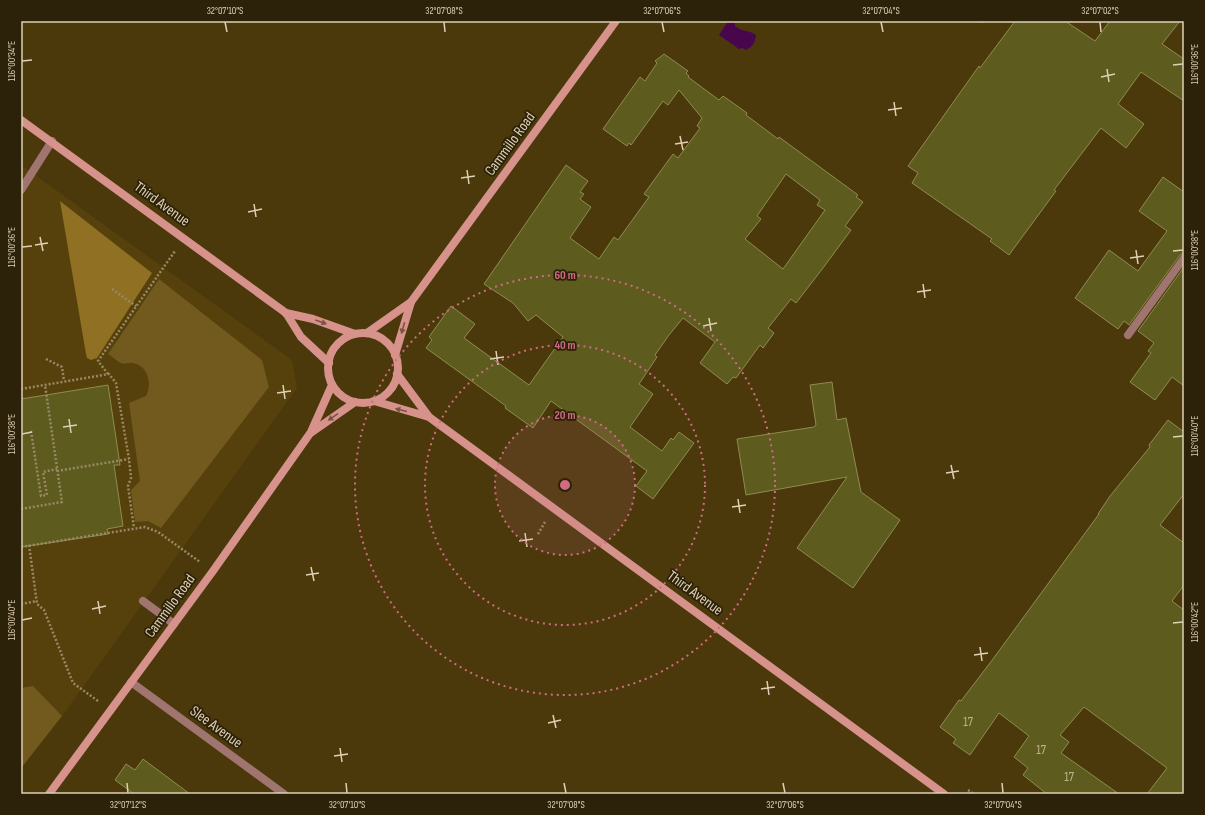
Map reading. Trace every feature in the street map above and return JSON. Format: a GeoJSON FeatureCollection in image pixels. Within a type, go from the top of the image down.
{"type":"FeatureCollection","features":[{"type":"Feature","properties":{"kind":"main road","name":"Cammillo Road"},"geometry":{"type":"LineString","coordinates":[[367,333],[411,302],[616,21]]}},
{"type":"Feature","properties":{"kind":"main road","name":"Third Avenue"},"geometry":{"type":"LineString","coordinates":[[21,120],[52,141],[286,313],[301,337],[329,363]]}},
{"type":"Feature","properties":{"kind":"main road","name":"Cammillo Road"},"geometry":{"type":"LineString","coordinates":[[395,355],[411,302]]}},
{"type":"Feature","properties":{"kind":"main road","name":"Third Avenue"},"geometry":{"type":"LineString","coordinates":[[286,313],[313,319],[355,334]]}},
{"type":"Feature","properties":{"kind":"main road"},"geometry":{"type":"LineString","coordinates":[[367,333],[384,340],[395,355],[397,374],[390,391],[374,402],[355,402],[339,393],[332,385],[329,374],[329,363],[332,353],[343,339],[355,334],[367,333]]}},
{"type":"Feature","properties":{"kind":"main road","name":"Third Avenue"},"geometry":{"type":"LineString","coordinates":[[397,374],[429,417],[944,794]]}},
{"type":"Feature","properties":{"kind":"main road","name":"Cammillo Road"},"geometry":{"type":"LineString","coordinates":[[49,794],[213,571],[311,432],[332,385]]}},
{"type":"Feature","properties":{"kind":"main road","name":"Cammillo Road"},"geometry":{"type":"LineString","coordinates":[[311,432],[355,402]]}},
{"type":"Feature","properties":{"kind":"main road","name":"Third Avenue"},"geometry":{"type":"LineString","coordinates":[[374,402],[429,417]]}},
{"type":"Feature","properties":{"kind":"street"},"geometry":{"type":"LineString","coordinates":[[21,190],[52,141]]}},
{"type":"Feature","properties":{"kind":"street"},"geometry":{"type":"LineString","coordinates":[[1128,335],[1184,258]]}},
{"type":"Feature","properties":{"kind":"street"},"geometry":{"type":"LineString","coordinates":[[143,601],[174,624]]}},
{"type":"Feature","properties":{"kind":"street","name":"Slee Avenue"},"geometry":{"type":"LineString","coordinates":[[131,682],[284,794]]}},
{"type":"Feature","properties":{"kind":"path"},"geometry":{"type":"LineString","coordinates":[[134,528],[128,486],[131,478],[129,459],[116,383],[98,361],[184,238]]}},
{"type":"Feature","properties":{"kind":"path"},"geometry":{"type":"LineString","coordinates":[[112,289],[136,306]]}},
{"type":"Feature","properties":{"kind":"path"},"geometry":{"type":"LineString","coordinates":[[46,359],[62,368],[64,381]]}},
{"type":"Feature","properties":{"kind":"path"},"geometry":{"type":"LineString","coordinates":[[21,389],[109,374]]}},
{"type":"Feature","properties":{"kind":"path"},"geometry":{"type":"LineString","coordinates":[[21,509],[62,502],[45,385]]}},
{"type":"Feature","properties":{"kind":"path"},"geometry":{"type":"LineString","coordinates":[[31,431],[41,496],[47,495],[43,472],[129,459]]}},
{"type":"Feature","properties":{"kind":"path"},"geometry":{"type":"LineString","coordinates":[[538,534],[545,522],[551,526]]}},
{"type":"Feature","properties":{"kind":"path"},"geometry":{"type":"LineString","coordinates":[[21,546],[134,528],[149,527],[213,571]]}},
{"type":"Feature","properties":{"kind":"path"},"geometry":{"type":"LineString","coordinates":[[29,545],[37,601],[44,610],[73,683],[111,710]]}},
{"type":"Feature","properties":{"kind":"path"},"geometry":{"type":"LineString","coordinates":[[21,604],[37,601]]}},
{"type":"Feature","properties":{"kind":"path"},"geometry":{"type":"LineString","coordinates":[[968,790],[974,794]]}},
{"type":"Feature","properties":{"kind":"shaded area"},"geometry":{"type":"Polygon","coordinates":[[[728,21],[735,23],[735,26],[744,31],[751,32],[756,35],[752,46],[746,50],[742,48],[739,49],[719,35],[728,21]]]}},
{"type":"Feature","properties":{"kind":"shaded area"},"geometry":{"type":"Polygon","coordinates":[[[21,165],[292,360],[297,388],[62,716],[21,769],[21,165]]]}},
{"type":"Feature","properties":{"kind":"shaded area"},"geometry":{"type":"Polygon","coordinates":[[[60,201],[152,273],[97,358],[91,360],[87,358],[86,354],[60,201]]]}},
{"type":"Feature","properties":{"kind":"shaded area"},"geometry":{"type":"Polygon","coordinates":[[[159,279],[262,360],[269,387],[161,528],[148,521],[135,522],[131,490],[140,481],[129,403],[146,396],[149,387],[148,376],[143,368],[138,365],[131,363],[122,364],[108,354],[159,279]]]}},
{"type":"Feature","properties":{"kind":"shaded area"},"geometry":{"type":"Polygon","coordinates":[[[33,686],[62,716],[21,768],[21,688],[33,686]]]}},
{"type":"Feature","properties":{"kind":"building"},"geometry":{"type":"Polygon","coordinates":[[[1015,21],[1065,21],[1095,41],[1110,21],[1180,21],[1162,44],[1184,59],[1184,101],[1141,72],[1118,104],[1144,124],[1126,148],[1101,128],[1054,190],[1056,191],[1009,255],[990,241],[992,239],[912,183],[918,173],[908,166],[979,66],[980,68],[1015,21]]]}},
{"type":"Feature","properties":{"kind":"building"},"geometry":{"type":"Polygon","coordinates":[[[664,54],[688,71],[686,73],[689,76],[688,77],[719,100],[723,96],[747,113],[746,115],[778,139],[779,137],[858,195],[856,197],[863,202],[845,226],[851,230],[796,303],[791,299],[768,328],[774,333],[763,348],[760,345],[736,378],[733,377],[727,384],[700,363],[715,342],[683,318],[669,335],[655,355],[657,357],[639,384],[653,394],[630,427],[662,451],[671,438],[673,440],[679,432],[694,443],[653,499],[636,486],[647,471],[551,401],[533,428],[505,408],[506,406],[426,348],[432,340],[429,337],[451,306],[475,324],[464,338],[529,385],[563,337],[536,315],[528,321],[513,303],[484,284],[566,165],[588,181],[580,192],[584,194],[580,199],[591,207],[570,238],[599,259],[614,237],[618,240],[649,197],[644,194],[673,154],[678,158],[700,128],[697,126],[702,118],[679,90],[668,105],[663,101],[631,145],[629,143],[627,146],[603,129],[640,77],[645,81],[657,63],[655,61],[664,54]],[[786,174],[757,216],[761,219],[745,239],[783,269],[825,210],[817,205],[820,200],[786,174]]]}},
{"type":"Feature","properties":{"kind":"building"},"geometry":{"type":"Polygon","coordinates":[[[1163,177],[1184,192],[1184,253],[1180,255],[1129,325],[1124,321],[1118,329],[1075,298],[1109,250],[1138,271],[1167,231],[1139,211],[1163,177]]]}},
{"type":"Feature","properties":{"kind":"building"},"geometry":{"type":"Polygon","coordinates":[[[1184,267],[1184,386],[1172,377],[1155,400],[1130,382],[1151,353],[1148,351],[1154,343],[1138,331],[1184,267]]]}},
{"type":"Feature","properties":{"kind":"building"},"geometry":{"type":"Polygon","coordinates":[[[832,382],[837,420],[846,418],[861,492],[900,520],[853,588],[797,548],[847,477],[746,495],[737,439],[814,427],[816,425],[810,385],[832,382]]]}},
{"type":"Feature","properties":{"kind":"building"},"geometry":{"type":"Polygon","coordinates":[[[108,385],[120,465],[114,465],[123,526],[107,529],[108,534],[21,547],[21,399],[108,385]]]}},
{"type":"Feature","properties":{"kind":"building"},"geometry":{"type":"Polygon","coordinates":[[[1168,420],[1184,432],[1184,494],[1160,525],[1184,543],[1184,585],[1172,601],[1184,610],[1184,794],[1147,794],[1167,768],[1084,707],[1060,735],[1069,742],[1061,753],[1119,794],[1047,794],[1023,775],[1028,768],[1014,757],[1029,736],[999,713],[970,755],[953,743],[956,739],[940,727],[959,700],[961,701],[993,659],[1099,514],[1110,496],[1150,447],[1149,445],[1168,420]]]}},
{"type":"Feature","properties":{"kind":"building"},"geometry":{"type":"Polygon","coordinates":[[[143,759],[190,794],[134,794],[115,780],[126,764],[135,770],[143,759]]]}}]}
